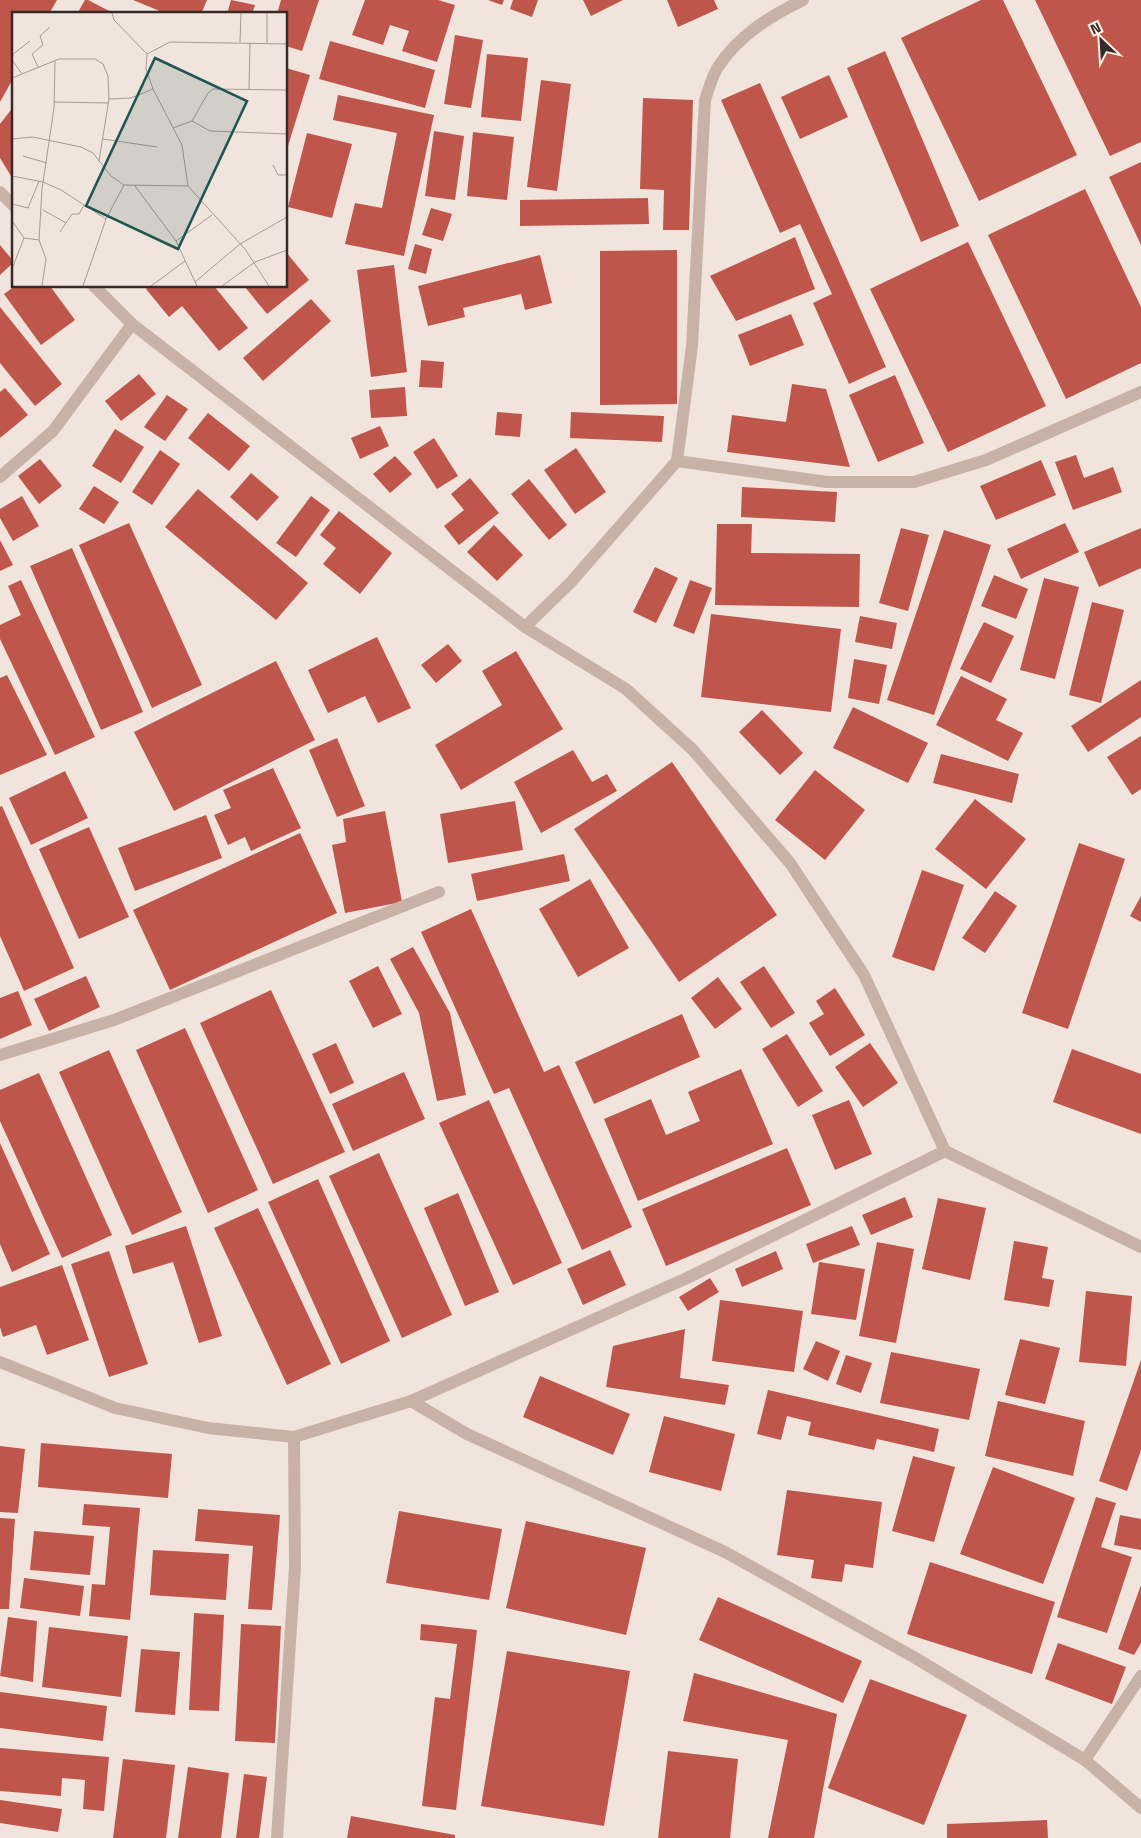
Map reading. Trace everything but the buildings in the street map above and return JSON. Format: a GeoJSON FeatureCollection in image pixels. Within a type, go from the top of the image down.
{"type":"FeatureCollection","features":[{"type":"Feature","properties":{"kind":"street"},"geometry":{"type":"LineString","coordinates":[[525,627],[571,582],[677,461],[692,346],[705,100],[717,68],[744,36],[775,13],[802,0]]}},
{"type":"Feature","properties":{"kind":"street"},"geometry":{"type":"LineString","coordinates":[[0,192],[12,204]]}},
{"type":"Feature","properties":{"kind":"street"},"geometry":{"type":"LineString","coordinates":[[96,288],[132,324],[525,627],[626,689],[693,750],[790,863],[864,975],[945,1150],[1141,1247]]}},
{"type":"Feature","properties":{"kind":"street"},"geometry":{"type":"LineString","coordinates":[[0,477],[53,431],[132,324]]}},
{"type":"Feature","properties":{"kind":"street"},"geometry":{"type":"LineString","coordinates":[[677,461],[827,482],[914,482],[986,460],[1141,392]]}},
{"type":"Feature","properties":{"kind":"street"},"geometry":{"type":"LineString","coordinates":[[0,1055],[114,1020],[439,892]]}},
{"type":"Feature","properties":{"kind":"street"},"geometry":{"type":"LineString","coordinates":[[0,1362],[115,1408],[208,1428],[294,1437],[411,1401],[687,1278],[945,1150]]}},
{"type":"Feature","properties":{"kind":"street"},"geometry":{"type":"LineString","coordinates":[[411,1401],[467,1434],[725,1552],[912,1656],[1085,1760],[1141,1808]]}},
{"type":"Feature","properties":{"kind":"street"},"geometry":{"type":"LineString","coordinates":[[276,1838],[295,1567],[294,1437]]}},
{"type":"Feature","properties":{"kind":"street"},"geometry":{"type":"LineString","coordinates":[[1085,1760],[1141,1676]]}}]}
